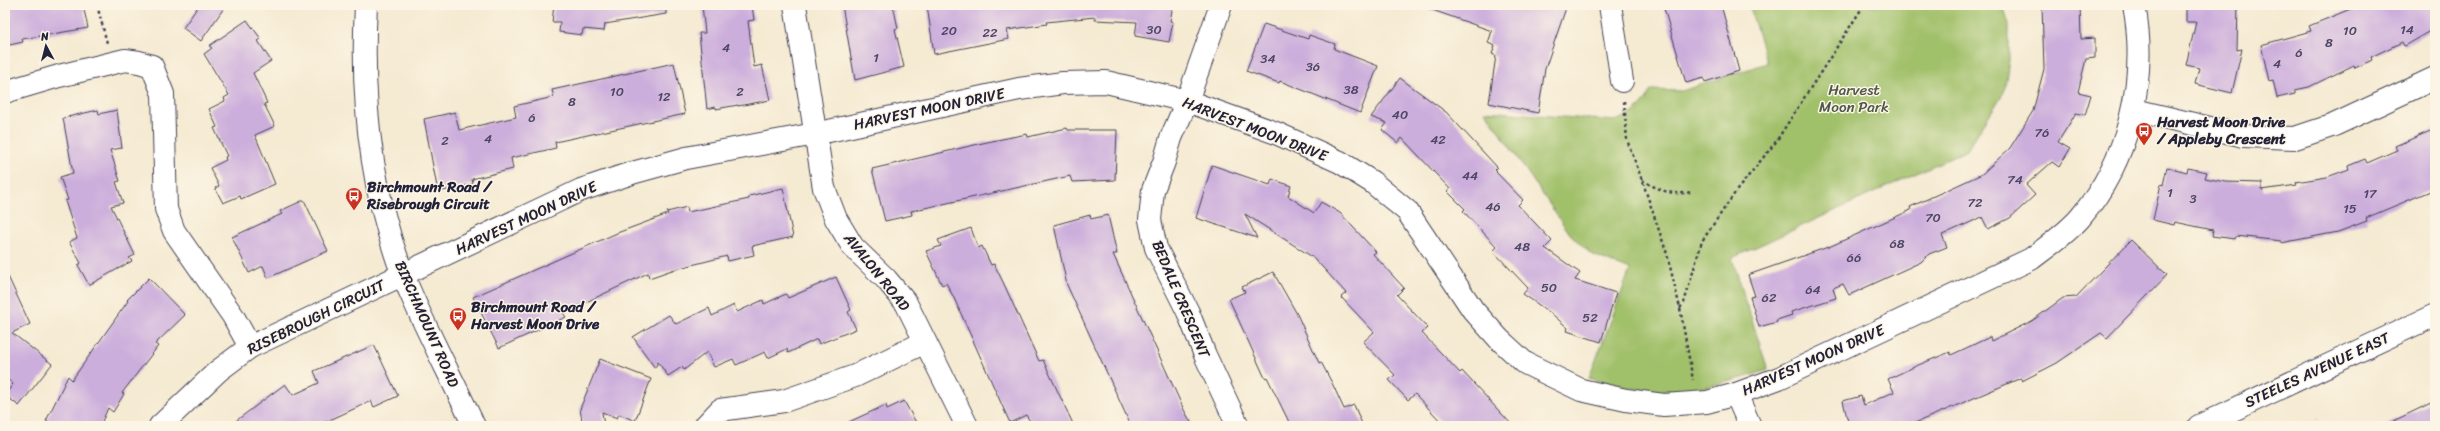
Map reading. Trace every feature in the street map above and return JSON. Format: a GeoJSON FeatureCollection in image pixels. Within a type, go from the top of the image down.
{"type":"FeatureCollection","features":[{"type":"Feature","properties":{"kind":"street","name":"BIRCHMOUNT ROAD"},"geometry":{"type":"LineString","coordinates":[[366,5],[364,80],[374,173],[394,250],[403,274],[436,348],[474,426]]}},
{"type":"Feature","properties":{"kind":"street","name":"AVALON ROAD"},"geometry":{"type":"LineString","coordinates":[[795,5],[824,188],[836,219],[853,247],[886,279],[906,303],[967,426]]}},
{"type":"Feature","properties":{"kind":"street","name":"BEDALE CRESCENT"},"geometry":{"type":"LineString","coordinates":[[1221,5],[1187,101],[1171,138],[1164,162],[1153,190],[1150,220],[1156,248],[1188,312],[1205,355],[1238,426]]}},
{"type":"Feature","properties":{"kind":"street"},"geometry":{"type":"LineString","coordinates":[[1610,5],[1622,81]]}},
{"type":"Feature","properties":{"kind":"street","name":"HARVEST MOON DRIVE"},"geometry":{"type":"LineString","coordinates":[[403,274],[581,190],[686,158],[815,134],[1019,89],[1063,83],[1106,82],[1157,92],[1187,101],[1276,133],[1340,162],[1372,182],[1407,211],[1473,310],[1499,339],[1525,363],[1580,390],[1626,400],[1664,405],[1707,402],[1736,394],[1779,378],[2031,259],[2055,241],[2079,218],[2100,190],[2115,162],[2134,110],[2139,80],[2140,33],[2134,5]]}},
{"type":"Feature","properties":{"kind":"street"},"geometry":{"type":"LineString","coordinates":[[5,92],[59,76],[124,60],[152,66],[159,80],[163,94],[166,209],[174,231],[233,316],[250,347]]}},
{"type":"Feature","properties":{"kind":"street"},"geometry":{"type":"LineString","coordinates":[[2134,110],[2244,136],[2295,138],[2334,125],[2435,78]]}},
{"type":"Feature","properties":{"kind":"street","name":"RISEBROUGH CIRCUIT"},"geometry":{"type":"LineString","coordinates":[[160,426],[218,370],[250,347],[403,274]]}},
{"type":"Feature","properties":{"kind":"street","name":"STEELES AVENUE EAST"},"geometry":{"type":"LineString","coordinates":[[2199,426],[2435,315]]}},
{"type":"Feature","properties":{"kind":"street"},"geometry":{"type":"LineString","coordinates":[[706,426],[720,410],[784,401],[855,376],[925,342]]}},
{"type":"Feature","properties":{"kind":"street"},"geometry":{"type":"LineString","coordinates":[[1736,394],[1750,426]]}},
{"type":"Feature","properties":{"kind":"path"},"geometry":{"type":"LineString","coordinates":[[97,5],[112,63]]}},
{"type":"Feature","properties":{"kind":"path"},"geometry":{"type":"LineString","coordinates":[[1680,308],[1684,304],[1702,241],[1737,190],[1775,143],[1864,5]]}},
{"type":"Feature","properties":{"kind":"path"},"geometry":{"type":"LineString","coordinates":[[1622,81],[1627,140],[1659,228],[1680,308],[1693,380]]}},
{"type":"Feature","properties":{"kind":"path"},"geometry":{"type":"LineString","coordinates":[[1642,180],[1664,192],[1677,195],[1691,192]]}},
{"type":"Feature","properties":{"kind":"path"},"geometry":{"type":"LineString","coordinates":[[2317,426],[2318,420]]}},
{"type":"Feature","properties":{"kind":"green space","name":"Harvest Moon Park"},"geometry":{"type":"Polygon","coordinates":[[[1749,5],[2003,5],[2009,24],[2009,61],[2004,92],[1967,150],[1732,258],[1768,370],[1721,384],[1700,388],[1658,391],[1614,385],[1589,378],[1630,270],[1591,254],[1570,234],[1485,111],[1615,121],[1628,116],[1637,110],[1645,101],[1651,90],[1682,91],[1767,63],[1749,5]]]}},
{"type":"Feature","properties":{"kind":"building"},"geometry":{"type":"Polygon","coordinates":[[[5,5],[83,5],[88,28],[22,39],[23,42],[5,46],[5,5]]]}},
{"type":"Feature","properties":{"kind":"building"},"geometry":{"type":"Polygon","coordinates":[[[199,5],[226,5],[201,41],[183,28],[199,5]]]}},
{"type":"Feature","properties":{"kind":"building"},"geometry":{"type":"Polygon","coordinates":[[[554,5],[666,5],[666,14],[605,24],[604,31],[583,29],[582,35],[559,32],[560,22],[552,22],[554,5]]]}},
{"type":"Feature","properties":{"kind":"building"},"geometry":{"type":"Polygon","coordinates":[[[702,5],[752,5],[754,20],[748,21],[754,67],[762,65],[770,100],[738,106],[707,109],[699,33],[705,33],[702,5]]]}},
{"type":"Feature","properties":{"kind":"building"},"geometry":{"type":"Polygon","coordinates":[[[842,5],[893,5],[898,28],[895,29],[904,67],[855,80],[842,5]]]}},
{"type":"Feature","properties":{"kind":"building"},"geometry":{"type":"Polygon","coordinates":[[[927,5],[1173,5],[1170,21],[1173,22],[1169,42],[1135,36],[1137,22],[1095,20],[1095,17],[1046,22],[1047,24],[1007,30],[1009,39],[934,54],[927,5]]]}},
{"type":"Feature","properties":{"kind":"building"},"geometry":{"type":"Polygon","coordinates":[[[1424,5],[1567,5],[1545,69],[1538,113],[1489,103],[1496,56],[1492,54],[1495,46],[1488,43],[1492,31],[1424,7],[1424,5]]]}},
{"type":"Feature","properties":{"kind":"building"},"geometry":{"type":"Polygon","coordinates":[[[1663,5],[1721,5],[1739,71],[1705,82],[1704,78],[1686,83],[1663,5]]]}},
{"type":"Feature","properties":{"kind":"building"},"geometry":{"type":"Polygon","coordinates":[[[2042,5],[2080,5],[2081,39],[2095,38],[2095,58],[2086,59],[2078,92],[2091,95],[2085,115],[2076,113],[2058,142],[2070,149],[2059,167],[2052,162],[2026,185],[2035,195],[2010,218],[1988,229],[1982,217],[1942,235],[1947,247],[1929,254],[1921,262],[1849,295],[1843,284],[1833,288],[1836,298],[1791,312],[1792,315],[1777,320],[1777,322],[1759,327],[1750,297],[1755,296],[1748,275],[1831,246],[1911,210],[1910,207],[1982,174],[2010,148],[2033,111],[2044,69],[2042,5]]]}},
{"type":"Feature","properties":{"kind":"building"},"geometry":{"type":"Polygon","coordinates":[[[2186,5],[2238,5],[2237,50],[2242,49],[2232,93],[2195,84],[2199,68],[2186,65],[2196,22],[2186,22],[2186,5]]]}},
{"type":"Feature","properties":{"kind":"building"},"geometry":{"type":"Polygon","coordinates":[[[2360,5],[2435,5],[2435,28],[2404,46],[2402,42],[2371,57],[2372,60],[2355,68],[2354,65],[2309,87],[2295,90],[2295,94],[2277,98],[2273,80],[2269,81],[2261,45],[2311,31],[2309,26],[2360,5]]]}},
{"type":"Feature","properties":{"kind":"building"},"geometry":{"type":"Polygon","coordinates":[[[247,20],[261,39],[258,41],[271,61],[253,73],[267,103],[264,104],[275,126],[255,135],[275,184],[241,199],[240,196],[223,203],[215,188],[219,186],[210,168],[226,160],[225,157],[227,156],[214,128],[217,127],[209,109],[225,101],[224,98],[229,95],[204,54],[212,48],[209,46],[247,20]]]}},
{"type":"Feature","properties":{"kind":"building"},"geometry":{"type":"Polygon","coordinates":[[[1264,24],[1308,39],[1309,35],[1335,44],[1334,49],[1378,66],[1360,113],[1280,81],[1279,83],[1246,71],[1264,24]]]}},
{"type":"Feature","properties":{"kind":"building"},"geometry":{"type":"Polygon","coordinates":[[[674,63],[685,114],[555,142],[556,148],[511,158],[513,169],[472,179],[473,184],[438,192],[424,119],[455,112],[459,130],[516,117],[514,106],[554,97],[552,90],[674,63]]]}},
{"type":"Feature","properties":{"kind":"building"},"geometry":{"type":"Polygon","coordinates":[[[1400,78],[1446,112],[1497,167],[1494,170],[1523,200],[1518,205],[1552,241],[1545,248],[1580,273],[1575,280],[1616,293],[1601,342],[1567,331],[1568,328],[1552,314],[1523,294],[1528,288],[1493,251],[1497,247],[1463,211],[1465,209],[1447,191],[1450,189],[1402,138],[1398,143],[1382,130],[1387,123],[1371,117],[1400,78]]]}},
{"type":"Feature","properties":{"kind":"building"},"geometry":{"type":"Polygon","coordinates":[[[98,110],[99,114],[117,110],[122,148],[110,150],[120,181],[116,182],[123,203],[111,206],[135,255],[129,258],[132,261],[89,285],[78,265],[81,263],[69,242],[77,238],[65,201],[68,200],[60,177],[73,173],[63,118],[98,110]]]}},
{"type":"Feature","properties":{"kind":"building"},"geometry":{"type":"Polygon","coordinates":[[[1067,128],[1068,130],[1117,130],[1115,180],[1072,182],[1070,176],[911,211],[912,215],[885,221],[872,169],[987,142],[1027,134],[1028,137],[1067,128]]]}},
{"type":"Feature","properties":{"kind":"building"},"geometry":{"type":"Polygon","coordinates":[[[2435,129],[2435,189],[2366,218],[2367,221],[2338,232],[2281,243],[2281,241],[2236,236],[2235,239],[2212,236],[2213,230],[2175,222],[2174,225],[2153,220],[2161,184],[2163,185],[2167,167],[2187,172],[2188,168],[2207,172],[2205,178],[2225,182],[2262,183],[2262,190],[2297,185],[2296,182],[2327,177],[2349,169],[2348,166],[2365,159],[2367,163],[2397,150],[2395,146],[2435,129]]]}},
{"type":"Feature","properties":{"kind":"building"},"geometry":{"type":"Polygon","coordinates":[[[1212,165],[1270,185],[1272,179],[1291,186],[1288,196],[1314,213],[1321,202],[1340,213],[1376,252],[1373,254],[1404,288],[1397,295],[1428,328],[1422,333],[1460,373],[1462,371],[1513,426],[1445,426],[1415,394],[1408,400],[1389,380],[1395,375],[1363,342],[1374,332],[1341,297],[1346,293],[1314,258],[1245,214],[1257,238],[1196,218],[1212,165]]]}},
{"type":"Feature","properties":{"kind":"building"},"geometry":{"type":"Polygon","coordinates":[[[783,188],[793,237],[752,246],[754,255],[728,261],[727,256],[672,270],[649,278],[648,273],[563,313],[566,317],[499,348],[473,297],[617,233],[668,214],[667,212],[687,207],[688,212],[749,199],[749,196],[783,188]]]}},
{"type":"Feature","properties":{"kind":"building"},"geometry":{"type":"Polygon","coordinates":[[[304,200],[328,251],[268,278],[263,266],[249,273],[232,237],[282,214],[280,211],[304,200]]]}},
{"type":"Feature","properties":{"kind":"building"},"geometry":{"type":"Polygon","coordinates":[[[1090,215],[1091,219],[1108,215],[1117,254],[1113,254],[1184,410],[1193,426],[1131,426],[1067,285],[1054,225],[1090,215]]]}},
{"type":"Feature","properties":{"kind":"building"},"geometry":{"type":"Polygon","coordinates":[[[971,228],[978,248],[982,246],[991,265],[994,264],[1039,361],[1043,360],[1074,426],[1033,426],[1026,415],[1010,423],[953,296],[946,283],[942,285],[926,251],[941,246],[938,240],[971,228]]]}},
{"type":"Feature","properties":{"kind":"building"},"geometry":{"type":"Polygon","coordinates":[[[2131,240],[2167,275],[2107,338],[2101,333],[2057,363],[2022,381],[2021,378],[1908,426],[1849,426],[1843,401],[1861,396],[1864,405],[1894,392],[1888,379],[1950,352],[1951,355],[1990,337],[1991,341],[2032,321],[2063,298],[2076,297],[2131,240]]]}},
{"type":"Feature","properties":{"kind":"building"},"geometry":{"type":"Polygon","coordinates":[[[5,270],[30,324],[12,333],[52,364],[19,406],[5,395],[13,384],[5,377],[5,270]]]}},
{"type":"Feature","properties":{"kind":"building"},"geometry":{"type":"Polygon","coordinates":[[[1273,272],[1297,314],[1319,363],[1321,362],[1344,409],[1354,405],[1363,426],[1291,426],[1267,377],[1265,378],[1229,299],[1245,292],[1242,287],[1273,272]]]}},
{"type":"Feature","properties":{"kind":"building"},"geometry":{"type":"Polygon","coordinates":[[[836,277],[851,310],[848,312],[856,329],[819,344],[817,339],[788,353],[787,349],[768,358],[765,352],[736,365],[733,359],[714,367],[707,352],[684,370],[682,367],[668,376],[658,362],[655,368],[633,337],[669,315],[676,324],[709,308],[712,316],[734,305],[737,312],[763,300],[764,304],[786,294],[788,298],[836,277]]]}},
{"type":"Feature","properties":{"kind":"building"},"geometry":{"type":"Polygon","coordinates":[[[149,278],[185,315],[155,344],[158,346],[122,393],[124,394],[113,412],[108,408],[100,426],[56,426],[46,421],[68,376],[72,380],[128,301],[127,300],[149,278]]]}},
{"type":"Feature","properties":{"kind":"building"},"geometry":{"type":"Polygon","coordinates":[[[374,345],[398,396],[374,407],[371,401],[317,426],[229,426],[285,384],[293,395],[319,383],[314,371],[374,345]]]}},
{"type":"Feature","properties":{"kind":"building"},"geometry":{"type":"Polygon","coordinates":[[[600,359],[651,379],[635,421],[619,414],[617,418],[602,412],[604,426],[583,426],[580,409],[600,359]]]}},
{"type":"Feature","properties":{"kind":"building"},"geometry":{"type":"Polygon","coordinates":[[[904,401],[918,426],[840,426],[886,405],[887,409],[904,401]]]}},
{"type":"Feature","properties":{"kind":"building"},"geometry":{"type":"Polygon","coordinates":[[[2435,401],[2435,423],[2429,426],[2383,426],[2435,401]]]}},
{"type":"Feature","properties":{"kind":"place","name":"Harvest Moon Drive / Appleby Crescent"},"geometry":{"type":"Point","coordinates":[2144,146]}},
{"type":"Feature","properties":{"kind":"place","name":"Birchmount Road / Risebrough Circuit"},"geometry":{"type":"Point","coordinates":[354,211]}},
{"type":"Feature","properties":{"kind":"place","name":"Birchmount Road / Harvest Moon Drive"},"geometry":{"type":"Point","coordinates":[458,331]}}]}
